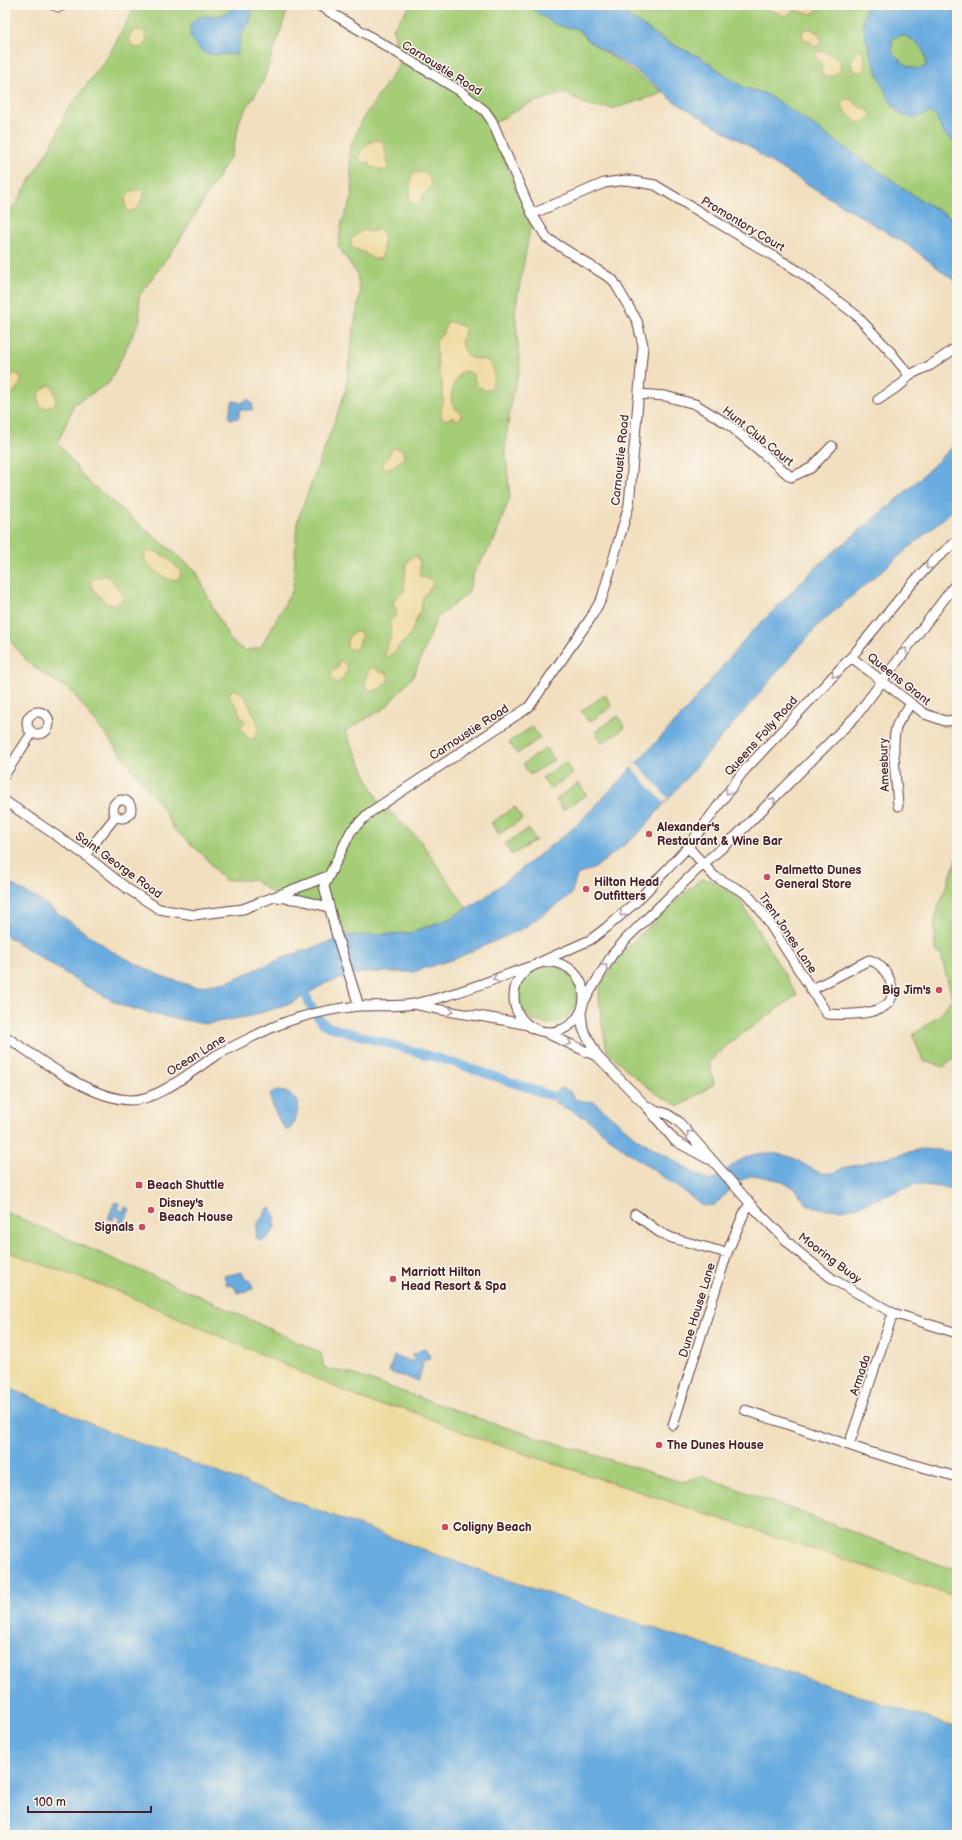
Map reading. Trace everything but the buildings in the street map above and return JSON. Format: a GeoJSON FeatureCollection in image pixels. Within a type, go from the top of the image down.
{"type":"FeatureCollection","features":[{"type":"Feature","properties":{"kind":"street"},"geometry":{"type":"LineString","coordinates":[[53,5],[58,7],[64,5]]}},
{"type":"Feature","properties":{"kind":"street","name":"Carnoustie Road"},"geometry":{"type":"LineString","coordinates":[[320,6],[460,91],[485,111],[492,121],[532,214],[547,238],[613,280],[637,321],[643,345],[629,505],[602,598],[590,619],[529,707],[369,813],[351,831],[328,876],[324,886],[328,907],[359,1006]]}},
{"type":"Feature","properties":{"kind":"street","name":"Promontory Court"},"geometry":{"type":"LineString","coordinates":[[532,214],[604,183],[627,180],[655,185],[800,272],[856,315],[888,349],[909,375]]}},
{"type":"Feature","properties":{"kind":"street"},"geometry":{"type":"LineString","coordinates":[[878,400],[903,383],[909,375],[930,365],[957,347]]}},
{"type":"Feature","properties":{"kind":"street","name":"Hunt Club Court"},"geometry":{"type":"LineString","coordinates":[[639,394],[665,396],[695,404],[728,424],[791,477],[811,468],[832,446]]}},
{"type":"Feature","properties":{"kind":"street","name":"Queens Folly Road"},"geometry":{"type":"LineString","coordinates":[[535,965],[581,945],[606,928],[639,899],[688,847],[742,773],[851,656],[932,562],[957,541]]}},
{"type":"Feature","properties":{"kind":"street"},"geometry":{"type":"LineString","coordinates":[[584,1000],[619,947],[703,864],[736,836],[856,716],[882,679],[957,582]]}},
{"type":"Feature","properties":{"kind":"street","name":"Queens Grant"},"geometry":{"type":"LineString","coordinates":[[851,656],[925,714],[935,719],[945,721],[957,720]]}},
{"type":"Feature","properties":{"kind":"street","name":"Amesbury"},"geometry":{"type":"LineString","coordinates":[[898,806],[894,744],[895,732],[901,719],[911,704]]}},
{"type":"Feature","properties":{"kind":"street"},"geometry":{"type":"LineString","coordinates":[[5,774],[32,732]]}},
{"type":"Feature","properties":{"kind":"street","name":"Saint George Road"},"geometry":{"type":"LineString","coordinates":[[5,801],[85,855],[128,889],[159,909],[194,915],[243,908],[328,876]]}},
{"type":"Feature","properties":{"kind":"street"},"geometry":{"type":"LineString","coordinates":[[85,855],[116,816]]}},
{"type":"Feature","properties":{"kind":"street","name":"Trent Jones Lane"},"geometry":{"type":"LineString","coordinates":[[688,847],[719,879],[747,894],[762,912],[811,990],[827,1014],[846,1016],[886,1006],[893,991],[884,968],[876,962],[869,960],[811,990]]}},
{"type":"Feature","properties":{"kind":"street","name":"Saint George Road"},"geometry":{"type":"LineString","coordinates":[[275,896],[301,900],[328,907]]}},
{"type":"Feature","properties":{"kind":"street"},"geometry":{"type":"LineString","coordinates":[[552,962],[565,965],[580,979],[584,993],[584,1000],[581,1012],[573,1023],[566,1028],[553,1032],[540,1031],[529,1025],[518,1012],[514,994],[520,978],[535,965],[552,962]]}},
{"type":"Feature","properties":{"kind":"street","name":"Ocean Lane"},"geometry":{"type":"LineString","coordinates":[[5,1036],[88,1089],[105,1096],[131,1100],[149,1098],[234,1046],[274,1027],[306,1017],[359,1006],[413,1004],[457,992],[535,965]]}},
{"type":"Feature","properties":{"kind":"street","name":"Ocean Lane"},"geometry":{"type":"LineString","coordinates":[[413,1004],[434,1009],[504,1019],[529,1025]]}},
{"type":"Feature","properties":{"kind":"street","name":"Mooring Buoy"},"geometry":{"type":"LineString","coordinates":[[581,1012],[583,1029],[598,1057],[647,1107],[675,1141],[687,1149],[705,1156],[714,1163]]}},
{"type":"Feature","properties":{"kind":"street","name":"Mooring Buoy"},"geometry":{"type":"LineString","coordinates":[[540,1031],[598,1057]]}},
{"type":"Feature","properties":{"kind":"street","name":"Mooring Buoy"},"geometry":{"type":"LineString","coordinates":[[647,1107],[667,1114],[678,1121],[693,1136],[714,1163],[750,1204],[796,1250],[834,1280],[893,1313],[957,1333]]}},
{"type":"Feature","properties":{"kind":"street","name":"Dune House Lane"},"geometry":{"type":"LineString","coordinates":[[673,1426],[727,1253],[745,1211],[750,1204]]}},
{"type":"Feature","properties":{"kind":"street"},"geometry":{"type":"LineString","coordinates":[[634,1214],[659,1232],[672,1238],[727,1253]]}},
{"type":"Feature","properties":{"kind":"street","name":"Armada"},"geometry":{"type":"LineString","coordinates":[[849,1445],[893,1313]]}},
{"type":"Feature","properties":{"kind":"street"},"geometry":{"type":"LineString","coordinates":[[745,1410],[849,1445],[957,1477]]}},
{"type":"Feature","properties":{"kind":"green space"},"geometry":{"type":"Polygon","coordinates":[[[134,5],[289,5],[263,82],[240,119],[232,154],[177,244],[139,296],[140,320],[109,383],[74,404],[58,443],[87,481],[196,571],[230,640],[245,651],[261,647],[293,589],[297,522],[345,393],[360,293],[357,274],[338,246],[342,222],[353,196],[349,151],[362,120],[400,64],[393,28],[411,5],[529,5],[561,26],[574,27],[583,33],[586,39],[664,93],[615,108],[591,107],[566,93],[528,104],[490,125],[531,224],[515,310],[520,368],[512,396],[505,446],[510,497],[494,541],[474,572],[468,593],[437,618],[414,675],[385,708],[345,731],[378,800],[418,838],[467,908],[449,919],[409,933],[344,937],[336,913],[303,904],[286,903],[254,880],[224,880],[204,856],[173,828],[162,807],[72,692],[31,665],[5,635],[5,215],[17,202],[57,135],[66,112],[108,57],[132,12],[134,5]]]}},
{"type":"Feature","properties":{"kind":"green space"},"geometry":{"type":"Polygon","coordinates":[[[614,5],[957,5],[957,221],[919,199],[766,94],[742,87],[700,57],[669,43],[629,17],[614,5]]]}},
{"type":"Feature","properties":{"kind":"green space"},"geometry":{"type":"Polygon","coordinates":[[[605,695],[612,707],[589,722],[581,711],[605,695]]]}},
{"type":"Feature","properties":{"kind":"green space"},"geometry":{"type":"Polygon","coordinates":[[[618,716],[625,728],[602,743],[595,732],[618,716]]]}},
{"type":"Feature","properties":{"kind":"green space"},"geometry":{"type":"Polygon","coordinates":[[[532,727],[540,738],[517,754],[509,742],[532,727]]]}},
{"type":"Feature","properties":{"kind":"green space"},"geometry":{"type":"Polygon","coordinates":[[[546,748],[554,760],[530,775],[523,764],[546,748]]]}},
{"type":"Feature","properties":{"kind":"green space"},"geometry":{"type":"Polygon","coordinates":[[[565,762],[573,774],[550,789],[542,778],[565,762]]]}},
{"type":"Feature","properties":{"kind":"green space"},"geometry":{"type":"Polygon","coordinates":[[[579,783],[586,795],[563,810],[556,799],[579,783]]]}},
{"type":"Feature","properties":{"kind":"green space"},"geometry":{"type":"Polygon","coordinates":[[[515,807],[522,819],[499,834],[491,823],[515,807]]]}},
{"type":"Feature","properties":{"kind":"green space"},"geometry":{"type":"Polygon","coordinates":[[[528,829],[536,840],[512,855],[505,844],[528,829]]]}},
{"type":"Feature","properties":{"kind":"green space"},"geometry":{"type":"Polygon","coordinates":[[[957,858],[957,1056],[944,1067],[923,1061],[913,1035],[941,1014],[952,998],[941,955],[935,952],[935,916],[957,858]]]}},
{"type":"Feature","properties":{"kind":"green space"},"geometry":{"type":"Polygon","coordinates":[[[701,879],[714,881],[739,899],[797,995],[732,1041],[709,1062],[714,1084],[679,1106],[657,1094],[635,1077],[607,1051],[599,998],[600,986],[622,953],[661,914],[701,879]]]}},
{"type":"Feature","properties":{"kind":"green space"},"geometry":{"type":"Polygon","coordinates":[[[548,966],[559,968],[572,979],[575,984],[577,995],[575,1006],[564,1019],[559,1022],[548,1024],[537,1022],[524,1011],[521,1006],[519,995],[521,984],[532,971],[537,968],[548,966]]]}},
{"type":"Feature","properties":{"kind":"green space"},"geometry":{"type":"Polygon","coordinates":[[[5,1212],[197,1295],[321,1353],[324,1368],[352,1374],[489,1422],[681,1482],[703,1476],[957,1570],[957,1597],[477,1438],[403,1408],[373,1404],[122,1293],[5,1251],[5,1212]]]}},
{"type":"Feature","properties":{"kind":"sand"},"geometry":{"type":"Polygon","coordinates":[[[643,5],[675,5],[671,10],[663,10],[652,13],[643,5]]]}},
{"type":"Feature","properties":{"kind":"sand"},"geometry":{"type":"Polygon","coordinates":[[[772,5],[818,5],[815,12],[809,14],[794,10],[785,17],[779,13],[770,11],[772,5]]]}},
{"type":"Feature","properties":{"kind":"sand"},"geometry":{"type":"Polygon","coordinates":[[[808,28],[818,33],[821,37],[822,43],[814,47],[810,41],[803,39],[802,32],[808,28]]]}},
{"type":"Feature","properties":{"kind":"sand"},"geometry":{"type":"Polygon","coordinates":[[[138,30],[144,33],[147,39],[144,45],[138,48],[132,45],[129,39],[132,33],[138,30]]]}},
{"type":"Feature","properties":{"kind":"sand"},"geometry":{"type":"Polygon","coordinates":[[[861,49],[864,54],[865,70],[859,73],[852,69],[851,61],[857,50],[861,49]]]}},
{"type":"Feature","properties":{"kind":"sand"},"geometry":{"type":"Polygon","coordinates":[[[816,52],[828,53],[835,57],[841,66],[839,72],[831,77],[822,76],[822,64],[815,57],[816,52]]]}},
{"type":"Feature","properties":{"kind":"sand"},"geometry":{"type":"Polygon","coordinates":[[[844,99],[850,99],[861,108],[867,109],[871,115],[870,117],[866,121],[857,123],[842,106],[844,99]]]}},
{"type":"Feature","properties":{"kind":"sand"},"geometry":{"type":"Polygon","coordinates":[[[376,140],[383,141],[389,167],[384,171],[372,167],[369,162],[362,163],[359,159],[364,146],[376,140]]]}},
{"type":"Feature","properties":{"kind":"sand"},"geometry":{"type":"Polygon","coordinates":[[[419,172],[429,176],[432,186],[424,194],[419,203],[414,204],[409,201],[411,177],[414,173],[419,172]]]}},
{"type":"Feature","properties":{"kind":"sand"},"geometry":{"type":"Polygon","coordinates":[[[141,189],[144,191],[144,195],[137,209],[128,212],[125,204],[127,195],[132,191],[141,189]]]}},
{"type":"Feature","properties":{"kind":"sand"},"geometry":{"type":"Polygon","coordinates":[[[379,229],[382,230],[384,238],[382,257],[379,259],[371,258],[351,245],[351,239],[363,230],[371,232],[379,229]]]}},
{"type":"Feature","properties":{"kind":"sand"},"geometry":{"type":"Polygon","coordinates":[[[447,322],[465,327],[465,333],[461,340],[466,354],[469,357],[489,361],[493,368],[492,388],[486,391],[477,387],[473,374],[465,371],[459,374],[454,384],[451,397],[452,404],[461,414],[461,418],[458,420],[452,417],[445,420],[441,418],[443,403],[442,382],[438,371],[436,341],[443,333],[447,322]]]}},
{"type":"Feature","properties":{"kind":"sand"},"geometry":{"type":"Polygon","coordinates":[[[14,373],[21,376],[21,383],[13,393],[5,397],[5,384],[14,373]]]}},
{"type":"Feature","properties":{"kind":"sand"},"geometry":{"type":"Polygon","coordinates":[[[48,385],[51,385],[54,390],[56,402],[55,404],[45,408],[41,407],[38,399],[40,392],[48,385]]]}},
{"type":"Feature","properties":{"kind":"sand"},"geometry":{"type":"Polygon","coordinates":[[[393,448],[402,449],[404,458],[393,467],[383,469],[382,466],[393,448]]]}},
{"type":"Feature","properties":{"kind":"sand"},"geometry":{"type":"Polygon","coordinates":[[[148,551],[162,555],[171,561],[179,569],[181,573],[180,577],[174,581],[151,568],[144,556],[148,551]]]}},
{"type":"Feature","properties":{"kind":"sand"},"geometry":{"type":"Polygon","coordinates":[[[415,556],[420,561],[420,576],[432,580],[433,585],[423,597],[421,609],[409,637],[398,647],[395,652],[387,657],[385,656],[385,651],[392,633],[389,624],[391,619],[397,615],[393,602],[398,595],[404,591],[406,565],[408,560],[415,556]]]}},
{"type":"Feature","properties":{"kind":"sand"},"geometry":{"type":"Polygon","coordinates":[[[105,575],[112,580],[123,595],[122,601],[113,605],[106,603],[91,587],[91,580],[105,575]]]}},
{"type":"Feature","properties":{"kind":"sand"},"geometry":{"type":"Polygon","coordinates":[[[360,631],[362,637],[357,649],[351,650],[347,646],[348,638],[352,634],[360,631]]]}},
{"type":"Feature","properties":{"kind":"sand"},"geometry":{"type":"Polygon","coordinates":[[[341,660],[346,664],[348,669],[341,681],[336,683],[332,678],[331,673],[338,668],[338,664],[341,660]]]}},
{"type":"Feature","properties":{"kind":"sand"},"geometry":{"type":"Polygon","coordinates":[[[373,667],[380,672],[386,672],[389,678],[383,686],[373,691],[367,689],[366,676],[373,667]]]}},
{"type":"Feature","properties":{"kind":"sand"},"geometry":{"type":"Polygon","coordinates":[[[234,689],[243,693],[256,718],[259,728],[253,739],[249,739],[240,728],[245,721],[240,716],[238,708],[229,697],[230,691],[234,689]]]}},
{"type":"Feature","properties":{"kind":"sand","name":"Coligny Beach"},"geometry":{"type":"Polygon","coordinates":[[[5,1251],[122,1293],[373,1404],[403,1408],[477,1438],[957,1597],[957,1792],[5,1475],[5,1251]]]}},
{"type":"Feature","properties":{"kind":"water"},"geometry":{"type":"Polygon","coordinates":[[[232,5],[253,5],[251,21],[241,34],[237,54],[205,53],[197,47],[191,38],[191,24],[195,19],[201,17],[225,14],[229,11],[232,5]]]}},
{"type":"Feature","properties":{"kind":"water"},"geometry":{"type":"Polygon","coordinates":[[[529,5],[614,5],[629,17],[669,43],[700,57],[742,87],[766,94],[782,104],[919,199],[957,221],[957,283],[911,247],[764,158],[751,147],[672,100],[642,75],[586,39],[577,29],[560,26],[539,14],[529,5]]]}},
{"type":"Feature","properties":{"kind":"water"},"geometry":{"type":"Polygon","coordinates":[[[867,5],[957,5],[957,143],[944,134],[936,117],[930,112],[919,116],[908,117],[901,114],[895,108],[876,70],[867,41],[863,16],[867,5]],[[902,35],[892,39],[892,52],[911,67],[925,67],[926,61],[923,51],[916,43],[902,35]]]}},
{"type":"Feature","properties":{"kind":"water"},"geometry":{"type":"Polygon","coordinates":[[[248,399],[253,405],[252,410],[241,410],[239,412],[239,418],[230,419],[229,416],[232,402],[235,401],[241,403],[248,399]]]}},
{"type":"Feature","properties":{"kind":"water"},"geometry":{"type":"Polygon","coordinates":[[[957,443],[957,507],[818,625],[639,833],[595,868],[577,875],[571,895],[522,929],[457,958],[413,972],[365,972],[326,983],[294,1002],[251,1016],[206,1024],[162,1016],[123,1006],[84,985],[5,935],[5,881],[39,900],[113,952],[161,976],[195,987],[227,982],[283,958],[347,936],[409,933],[449,919],[484,898],[576,826],[683,714],[750,633],[818,565],[901,496],[957,443]]]}},
{"type":"Feature","properties":{"kind":"water"},"geometry":{"type":"Polygon","coordinates":[[[561,1088],[570,1091],[576,1100],[594,1102],[638,1139],[709,1181],[743,1158],[760,1153],[785,1155],[811,1169],[823,1173],[829,1173],[843,1168],[921,1149],[957,1153],[957,1189],[916,1184],[858,1206],[843,1210],[815,1208],[806,1203],[795,1188],[775,1179],[753,1175],[735,1183],[715,1205],[704,1206],[622,1148],[586,1118],[556,1103],[552,1096],[561,1088]]]}},
{"type":"Feature","properties":{"kind":"water"},"geometry":{"type":"Polygon","coordinates":[[[272,1092],[286,1092],[298,1101],[296,1117],[293,1125],[288,1131],[279,1120],[270,1096],[272,1092]]]}},
{"type":"Feature","properties":{"kind":"water"},"geometry":{"type":"Polygon","coordinates":[[[115,1202],[120,1204],[118,1210],[123,1211],[125,1207],[130,1209],[123,1225],[118,1223],[120,1217],[115,1215],[113,1220],[108,1218],[115,1202]]]}},
{"type":"Feature","properties":{"kind":"water"},"geometry":{"type":"Polygon","coordinates":[[[268,1208],[271,1208],[274,1213],[274,1228],[269,1236],[260,1241],[256,1238],[257,1225],[268,1208]]]}},
{"type":"Feature","properties":{"kind":"water"},"geometry":{"type":"Polygon","coordinates":[[[242,1272],[245,1279],[250,1280],[253,1289],[237,1293],[234,1286],[227,1285],[224,1276],[242,1272]]]}},
{"type":"Feature","properties":{"kind":"water"},"geometry":{"type":"Polygon","coordinates":[[[425,1348],[430,1357],[419,1364],[423,1365],[418,1381],[389,1372],[394,1356],[415,1362],[412,1355],[425,1348]]]}},
{"type":"Feature","properties":{"kind":"water"},"geometry":{"type":"Polygon","coordinates":[[[5,1386],[112,1433],[483,1572],[957,1728],[957,1835],[5,1835],[5,1386]]]}},
{"type":"Feature","properties":{"kind":"pier"},"geometry":{"type":"Polygon","coordinates":[[[636,763],[668,798],[664,803],[631,767],[636,763]]]}},
{"type":"Feature","properties":{"kind":"waterway"},"geometry":{"type":"LineString","coordinates":[[306,995],[314,1012],[327,1026],[461,1065],[552,1096]]}},
{"type":"Feature","properties":{"kind":"place","name":"Alexander's Restaurant & Wine Bar"},"geometry":{"type":"Point","coordinates":[649,834]}},
{"type":"Feature","properties":{"kind":"place","name":"Palmetto Dunes General Store"},"geometry":{"type":"Point","coordinates":[767,877]}},
{"type":"Feature","properties":{"kind":"place","name":"Hilton Head Outfitters"},"geometry":{"type":"Point","coordinates":[586,889]}},
{"type":"Feature","properties":{"kind":"place","name":"Big Jim's"},"geometry":{"type":"Point","coordinates":[939,990]}},
{"type":"Feature","properties":{"kind":"place","name":"Beach Shuttle"},"geometry":{"type":"Point","coordinates":[139,1185]}},
{"type":"Feature","properties":{"kind":"place","name":"Disney's Beach House"},"geometry":{"type":"Point","coordinates":[151,1210]}},
{"type":"Feature","properties":{"kind":"place","name":"Signals"},"geometry":{"type":"Point","coordinates":[142,1227]}},
{"type":"Feature","properties":{"kind":"place","name":"Marriott Hilton Head Resort & Spa"},"geometry":{"type":"Point","coordinates":[393,1279]}},
{"type":"Feature","properties":{"kind":"place","name":"The Dunes House"},"geometry":{"type":"Point","coordinates":[659,1445]}},
{"type":"Feature","properties":{"kind":"place","name":"Coligny Beach"},"geometry":{"type":"Point","coordinates":[445,1527]}}]}
